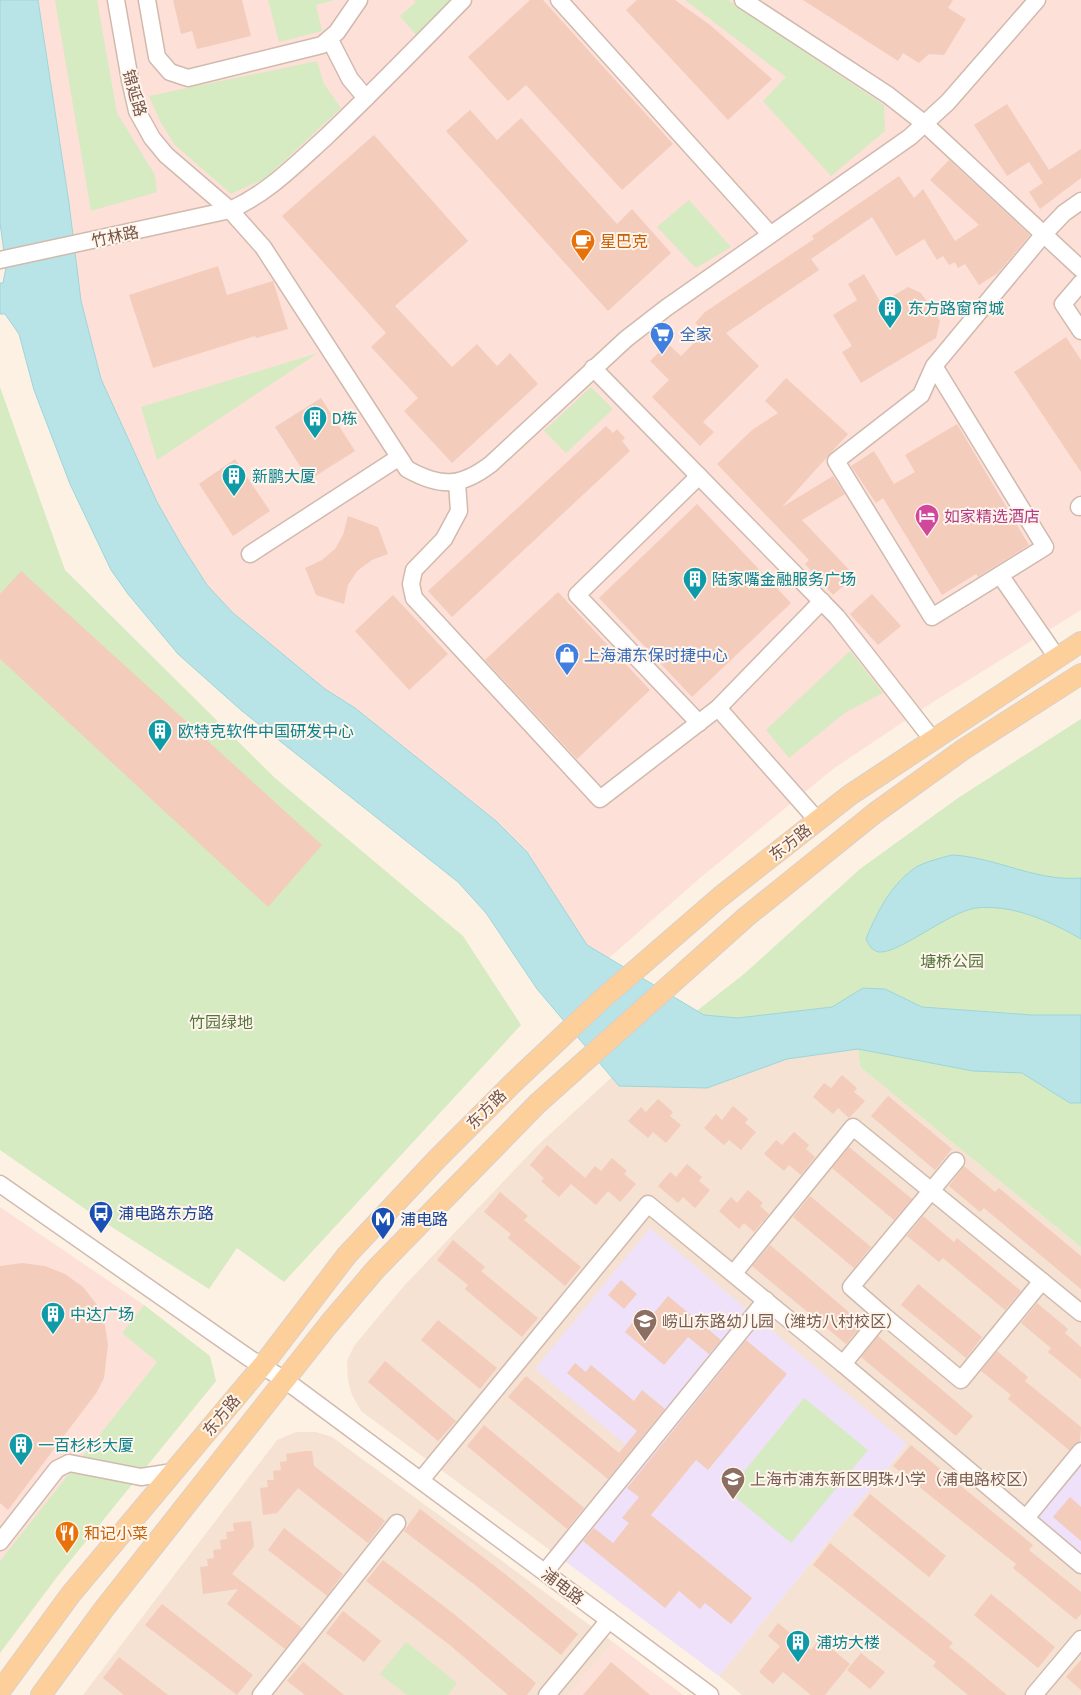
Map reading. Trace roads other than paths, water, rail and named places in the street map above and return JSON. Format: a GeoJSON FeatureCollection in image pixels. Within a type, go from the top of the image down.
{"type":"FeatureCollection","features":[{"type":"Feature","properties":{"kind":"main road","name":"东方路"},"geometry":{"type":"LineString","coordinates":[[0,1691],[71,1594],[263,1365],[347,1255],[437,1159],[513,1083],[601,1000],[720,897],[850,795],[1056,656],[1081,642]]}},
{"type":"Feature","properties":{"kind":"main road","name":"东方路"},"geometry":{"type":"LineString","coordinates":[[41,1695],[104,1609],[285,1380],[375,1270],[537,1104],[746,917],[875,813],[964,749],[1081,674]]}},
{"type":"Feature","properties":{"kind":"street","name":"锦延路"},"geometry":{"type":"LineString","coordinates":[[116,0],[130,80],[138,111],[152,138],[166,156],[230,210],[263,247],[398,458],[408,469],[423,478],[440,484],[457,482]]}},
{"type":"Feature","properties":{"kind":"street"},"geometry":{"type":"LineString","coordinates":[[147,0],[157,57],[170,72],[188,78],[322,45],[330,40],[359,0]]}},
{"type":"Feature","properties":{"kind":"street","name":"竹林路"},"geometry":{"type":"LineString","coordinates":[[0,260],[230,210],[253,200],[271,188],[366,98],[463,0]]}},
{"type":"Feature","properties":{"kind":"street"},"geometry":{"type":"LineString","coordinates":[[559,0],[770,234]]}},
{"type":"Feature","properties":{"kind":"street"},"geometry":{"type":"LineString","coordinates":[[743,0],[888,95],[925,124],[1081,269]]}},
{"type":"Feature","properties":{"kind":"street"},"geometry":{"type":"LineString","coordinates":[[822,601],[718,708],[600,799],[414,598],[410,584],[414,570],[444,539],[459,511],[457,482],[476,476],[491,464],[594,368],[666,308],[887,154],[925,124],[948,102],[1037,0]]}},
{"type":"Feature","properties":{"kind":"street"},"geometry":{"type":"LineString","coordinates":[[330,40],[350,79],[366,98]]}},
{"type":"Feature","properties":{"kind":"street"},"geometry":{"type":"LineString","coordinates":[[934,366],[1045,547],[932,617],[836,461],[921,395],[934,366],[1043,235],[1064,213],[1081,201]]}},
{"type":"Feature","properties":{"kind":"street"},"geometry":{"type":"LineString","coordinates":[[1081,283],[1063,304],[1081,331]]}},
{"type":"Feature","properties":{"kind":"street"},"geometry":{"type":"LineString","coordinates":[[594,368],[837,617],[932,739]]}},
{"type":"Feature","properties":{"kind":"street"},"geometry":{"type":"LineString","coordinates":[[250,554],[398,458]]}},
{"type":"Feature","properties":{"kind":"street"},"geometry":{"type":"LineString","coordinates":[[699,476],[577,595],[699,723]]}},
{"type":"Feature","properties":{"kind":"street"},"geometry":{"type":"LineString","coordinates":[[1000,574],[1056,656]]}},
{"type":"Feature","properties":{"kind":"street"},"geometry":{"type":"LineString","coordinates":[[718,708],[818,821]]}},
{"type":"Feature","properties":{"kind":"street"},"geometry":{"type":"LineString","coordinates":[[734,1273],[854,1127],[1081,1313]]}},
{"type":"Feature","properties":{"kind":"street"},"geometry":{"type":"LineString","coordinates":[[956,1161],[851,1287],[961,1380],[1042,1281]]}},
{"type":"Feature","properties":{"kind":"street","name":"浦电路"},"geometry":{"type":"LineString","coordinates":[[0,1184],[249,1358],[285,1380],[710,1695]]}},
{"type":"Feature","properties":{"kind":"street"},"geometry":{"type":"LineString","coordinates":[[421,1480],[648,1204],[734,1273],[1081,1565]]}},
{"type":"Feature","properties":{"kind":"street"},"geometry":{"type":"LineString","coordinates":[[545,1572],[766,1300]]}},
{"type":"Feature","properties":{"kind":"street"},"geometry":{"type":"LineString","coordinates":[[843,1364],[884,1315]]}},
{"type":"Feature","properties":{"kind":"street"},"geometry":{"type":"LineString","coordinates":[[1026,1518],[1081,1451]]}},
{"type":"Feature","properties":{"kind":"street"},"geometry":{"type":"LineString","coordinates":[[0,1542],[57,1469],[69,1463],[141,1477],[173,1472]]}},
{"type":"Feature","properties":{"kind":"street"},"geometry":{"type":"LineString","coordinates":[[261,1695],[397,1523]]}},
{"type":"Feature","properties":{"kind":"street"},"geometry":{"type":"LineString","coordinates":[[547,1695],[609,1620]]}},
{"type":"Feature","properties":{"kind":"street"},"geometry":{"type":"LineString","coordinates":[[1034,1695],[1081,1639]]}},
{"type":"Feature","properties":{"kind":"water"},"geometry":{"type":"Polygon","coordinates":[[[0,0],[38,0],[69,203],[81,301],[101,379],[157,502],[207,585],[233,613],[325,689],[355,708],[496,821],[527,852],[587,945],[704,1015],[738,1018],[832,1007],[863,988],[885,989],[922,1007],[1032,1015],[1081,1015],[1081,1103],[1070,1103],[1022,1073],[973,1071],[858,1049],[787,1059],[707,1088],[619,1086],[537,989],[486,913],[458,882],[242,711],[178,654],[128,594],[111,570],[70,484],[34,390],[19,334],[5,314],[0,314],[0,283],[3,283],[6,267],[0,223],[0,0]]]}},
{"type":"Feature","properties":{"kind":"water"},"geometry":{"type":"Polygon","coordinates":[[[952,855],[984,860],[1048,876],[1081,878],[1081,939],[1057,926],[1030,915],[990,907],[965,911],[899,947],[888,951],[879,952],[873,949],[866,939],[880,908],[900,880],[918,866],[952,855]]]}},
{"type":"Feature","properties":{"kind":"place","name":"星巴克"},"geometry":{"type":"Point","coordinates":[583,262]}},
{"type":"Feature","properties":{"kind":"place","name":"东方路窗帘城"},"geometry":{"type":"Point","coordinates":[890,329]}},
{"type":"Feature","properties":{"kind":"place","name":"全家"},"geometry":{"type":"Point","coordinates":[662,355]}},
{"type":"Feature","properties":{"kind":"place","name":"D栋"},"geometry":{"type":"Point","coordinates":[315,439]}},
{"type":"Feature","properties":{"kind":"place","name":"新鹏大厦"},"geometry":{"type":"Point","coordinates":[234,497]}},
{"type":"Feature","properties":{"kind":"place","name":"如家精选酒店"},"geometry":{"type":"Point","coordinates":[927,537]}},
{"type":"Feature","properties":{"kind":"place","name":"陆家嘴金融服务广场"},"geometry":{"type":"Point","coordinates":[695,600]}},
{"type":"Feature","properties":{"kind":"place","name":"上海浦东保时捷中心"},"geometry":{"type":"Point","coordinates":[567,676]}},
{"type":"Feature","properties":{"kind":"place","name":"欧特克软件中国研发中心"},"geometry":{"type":"Point","coordinates":[160,752]}},
{"type":"Feature","properties":{"kind":"place","name":"浦电路东方路"},"geometry":{"type":"Point","coordinates":[101,1234]}},
{"type":"Feature","properties":{"kind":"place","name":"浦电路"},"geometry":{"type":"Point","coordinates":[383,1240]}},
{"type":"Feature","properties":{"kind":"place","name":"中达广场"},"geometry":{"type":"Point","coordinates":[53,1335]}},
{"type":"Feature","properties":{"kind":"place","name":"崂山东路幼儿园（潍坊八村校区）"},"geometry":{"type":"Point","coordinates":[645,1342]}},
{"type":"Feature","properties":{"kind":"place","name":"一百杉杉大厦"},"geometry":{"type":"Point","coordinates":[21,1466]}},
{"type":"Feature","properties":{"kind":"place","name":"上海市浦东新区明珠小学（浦电路校区）"},"geometry":{"type":"Point","coordinates":[733,1500]}},
{"type":"Feature","properties":{"kind":"place","name":"和记小菜"},"geometry":{"type":"Point","coordinates":[67,1554]}},
{"type":"Feature","properties":{"kind":"place","name":"浦坊大楼"},"geometry":{"type":"Point","coordinates":[798,1663]}},
{"type":"Feature","properties":{"kind":"park label","name":"塘桥公园"},"geometry":{"type":"Point","coordinates":[952,961]}},
{"type":"Feature","properties":{"kind":"park label","name":"竹园绿地"},"geometry":{"type":"Point","coordinates":[221,1022]}}]}
